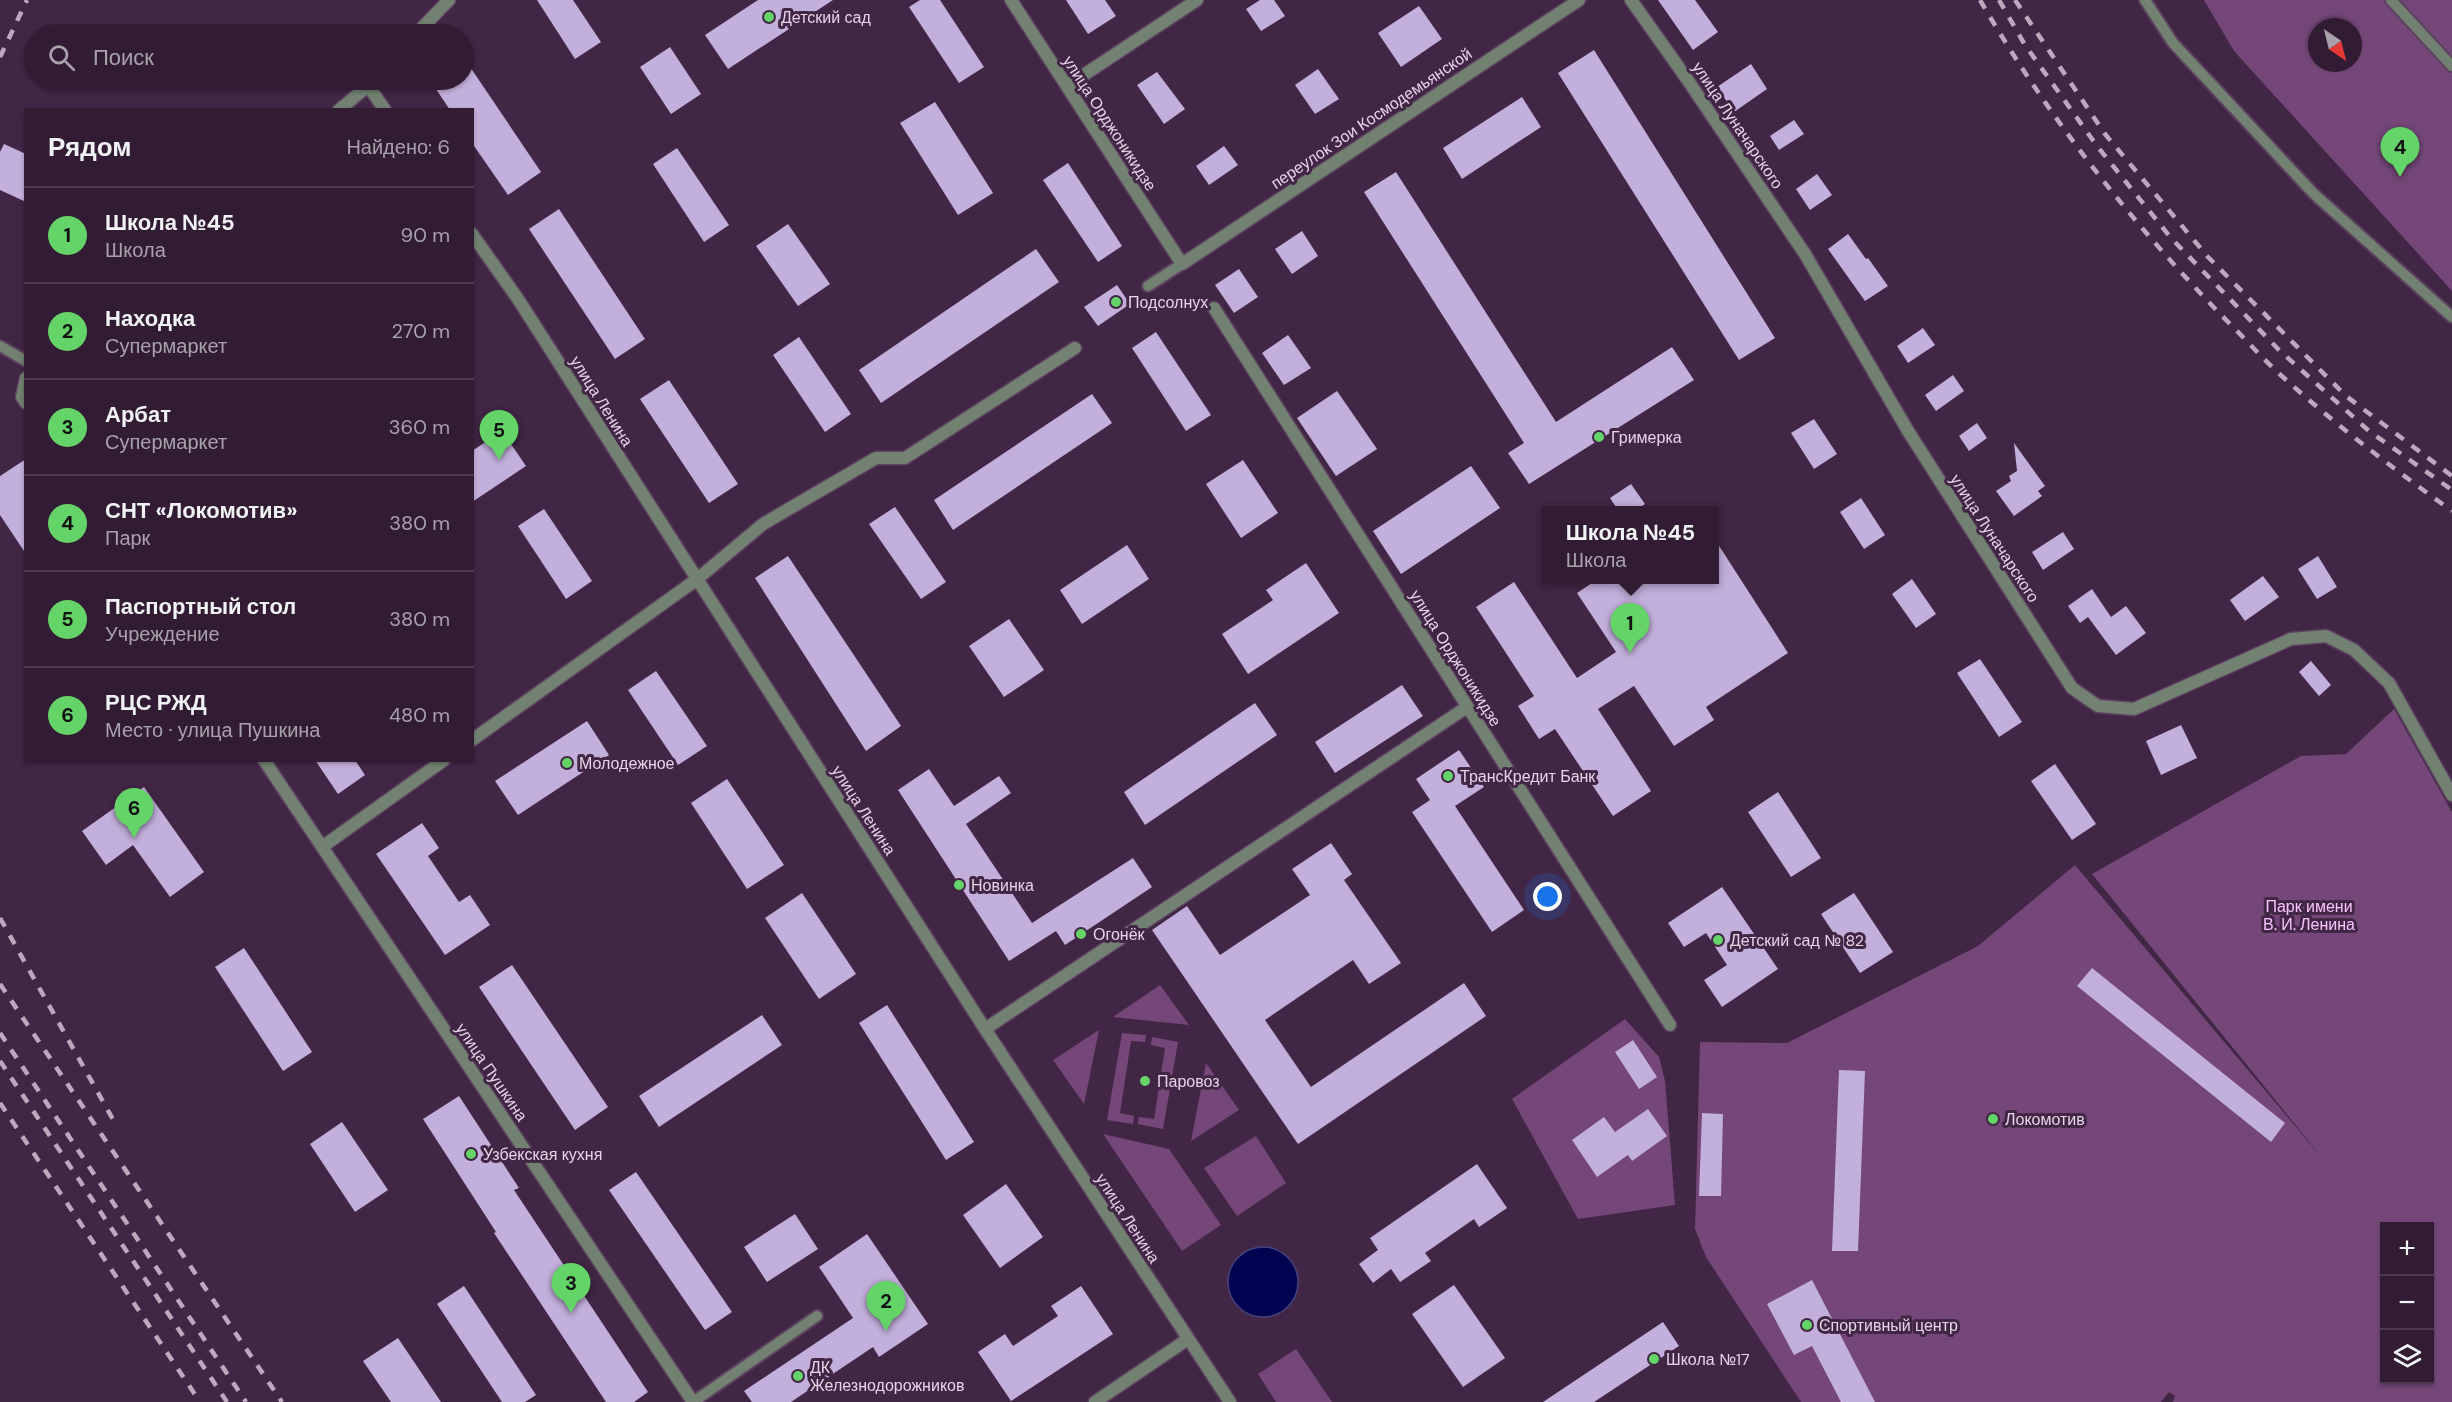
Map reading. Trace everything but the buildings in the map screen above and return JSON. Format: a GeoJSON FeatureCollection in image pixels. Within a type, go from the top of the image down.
{"type":"FeatureCollection","features":[{"type":"Feature","properties":{"kind":"street","name":"улица Орджоникидзе"},"geometry":{"type":"LineString","coordinates":[[1011,0],[1182,264]]}},
{"type":"Feature","properties":{"kind":"street"},"geometry":{"type":"LineString","coordinates":[[1067,86],[1197,0]]}},
{"type":"Feature","properties":{"kind":"street","name":"переулок Зои Космодемьянской"},"geometry":{"type":"LineString","coordinates":[[1182,264],[1579,0]]}},
{"type":"Feature","properties":{"kind":"street","name":"улица Луначарского"},"geometry":{"type":"LineString","coordinates":[[1630,0],[1687,79],[1805,254],[1908,431],[2072,688],[2098,706],[2134,709],[2291,639],[2326,636],[2354,650],[2389,683],[2452,795]]}},
{"type":"Feature","properties":{"kind":"street"},"geometry":{"type":"LineString","coordinates":[[425,24],[446,1]]}},
{"type":"Feature","properties":{"kind":"street"},"geometry":{"type":"LineString","coordinates":[[341,108],[363,90]]}},
{"type":"Feature","properties":{"kind":"street"},"geometry":{"type":"LineString","coordinates":[[375,90],[384,108]]}},
{"type":"Feature","properties":{"kind":"street","name":"улица Ленина"},"geometry":{"type":"LineString","coordinates":[[474,237],[518,299],[985,1029],[1230,1402]]}},
{"type":"Feature","properties":{"kind":"street","name":"улица Орджоникидзе"},"geometry":{"type":"LineString","coordinates":[[1214,309],[1670,1025]]}},
{"type":"Feature","properties":{"kind":"street"},"geometry":{"type":"LineString","coordinates":[[474,739],[696,580],[763,524],[876,458],[905,458],[1075,348]]}},
{"type":"Feature","properties":{"kind":"street"},"geometry":{"type":"LineString","coordinates":[[985,1029],[1467,707]]}},
{"type":"Feature","properties":{"kind":"street","name":"улица Пушкина"},"geometry":{"type":"LineString","coordinates":[[265,762],[693,1402]]}},
{"type":"Feature","properties":{"kind":"street"},"geometry":{"type":"LineString","coordinates":[[322,847],[441,762]]}},
{"type":"Feature","properties":{"kind":"street"},"geometry":{"type":"LineString","coordinates":[[1095,1402],[1188,1339]]}},
{"type":"Feature","properties":{"kind":"lane"},"geometry":{"type":"LineString","coordinates":[[2145,0],[2173,43],[2314,194],[2452,317]]}},
{"type":"Feature","properties":{"kind":"lane"},"geometry":{"type":"LineString","coordinates":[[2391,0],[2452,66]]}},
{"type":"Feature","properties":{"kind":"lane"},"geometry":{"type":"LineString","coordinates":[[1148,286],[1182,264]]}},
{"type":"Feature","properties":{"kind":"lane"},"geometry":{"type":"LineString","coordinates":[[0,346],[24,361]]}},
{"type":"Feature","properties":{"kind":"lane"},"geometry":{"type":"LineString","coordinates":[[693,1402],[817,1317]]}},
{"type":"Feature","properties":{"kind":"green space"},"geometry":{"type":"Polygon","coordinates":[[[2204,0],[2452,0],[2452,291],[2234,51],[2204,0]]]}},
{"type":"Feature","properties":{"kind":"green space","name":"Локомотив"},"geometry":{"type":"Polygon","coordinates":[[[2394,709],[2452,812],[2452,1402],[2173,1402],[2175,1396],[2169,1392],[2161,1402],[1801,1402],[1706,1257],[1695,1229],[1700,1042],[1787,1043],[1978,946],[2075,865],[2323,1159],[2092,874],[2301,756],[2346,754],[2394,709]]]}},
{"type":"Feature","properties":{"kind":"green space"},"geometry":{"type":"Polygon","coordinates":[[[1160,985],[1189,1025],[1113,1017],[1160,985]]]}},
{"type":"Feature","properties":{"kind":"green space"},"geometry":{"type":"Polygon","coordinates":[[[1625,1019],[1659,1057],[1665,1081],[1675,1205],[1578,1219],[1512,1099],[1625,1019]]]}},
{"type":"Feature","properties":{"kind":"green space"},"geometry":{"type":"Polygon","coordinates":[[[1099,1030],[1084,1104],[1053,1060],[1099,1030]]]}},
{"type":"Feature","properties":{"kind":"green space"},"geometry":{"type":"Polygon","coordinates":[[[1122,1033],[1146,1035],[1145,1042],[1131,1041],[1120,1113],[1134,1116],[1133,1124],[1107,1120],[1122,1033]]]}},
{"type":"Feature","properties":{"kind":"green space"},"geometry":{"type":"Polygon","coordinates":[[[1152,1037],[1178,1042],[1163,1129],[1138,1124],[1139,1117],[1154,1119],[1165,1048],[1151,1045],[1152,1037]]]}},
{"type":"Feature","properties":{"kind":"green space"},"geometry":{"type":"Polygon","coordinates":[[[1206,1063],[1239,1110],[1191,1141],[1206,1063]]]}},
{"type":"Feature","properties":{"kind":"green space"},"geometry":{"type":"Polygon","coordinates":[[[1103,1134],[1169,1149],[1221,1225],[1182,1251],[1103,1134]]]}},
{"type":"Feature","properties":{"kind":"green space"},"geometry":{"type":"Polygon","coordinates":[[[1256,1136],[1286,1183],[1237,1216],[1204,1168],[1256,1136]]]}},
{"type":"Feature","properties":{"kind":"green space"},"geometry":{"type":"Polygon","coordinates":[[[1296,1349],[1332,1402],[1276,1402],[1258,1374],[1296,1349]]]}},
{"type":"Feature","properties":{"kind":"shaded area"},"geometry":{"type":"Polygon","coordinates":[[[1263,1247],[1276,1250],[1288,1257],[1295,1269],[1298,1282],[1295,1295],[1288,1307],[1276,1314],[1263,1317],[1250,1314],[1238,1307],[1231,1295],[1228,1282],[1231,1269],[1238,1257],[1250,1250],[1263,1247]]]}},
{"type":"Feature","properties":{"kind":"railway"},"geometry":{"type":"LineString","coordinates":[[0,57],[27,0]]}},
{"type":"Feature","properties":{"kind":"railway"},"geometry":{"type":"LineString","coordinates":[[1980,0],[2035,88],[2065,130],[2129,212],[2197,290],[2271,366],[2304,396],[2366,447],[2452,511]]}},
{"type":"Feature","properties":{"kind":"railway"},"geometry":{"type":"LineString","coordinates":[[1999,0],[2025,45],[2097,146],[2171,238],[2279,350],[2369,431],[2452,490]]}},
{"type":"Feature","properties":{"kind":"railway"},"geometry":{"type":"LineString","coordinates":[[2015,0],[2105,134],[2208,257],[2346,396],[2452,476]]}},
{"type":"Feature","properties":{"kind":"railway"},"geometry":{"type":"LineString","coordinates":[[0,918],[115,1123]]}},
{"type":"Feature","properties":{"kind":"railway"},"geometry":{"type":"LineString","coordinates":[[0,984],[282,1402]]}},
{"type":"Feature","properties":{"kind":"railway"},"geometry":{"type":"LineString","coordinates":[[0,1033],[246,1402]]}},
{"type":"Feature","properties":{"kind":"railway"},"geometry":{"type":"LineString","coordinates":[[0,1061],[227,1402]]}},
{"type":"Feature","properties":{"kind":"railway"},"geometry":{"type":"LineString","coordinates":[[0,1103],[200,1402]]}},
{"type":"Feature","properties":{"kind":"place","name":"Детский сад"},"geometry":{"type":"Point","coordinates":[769,17]}},
{"type":"Feature","properties":{"kind":"place","name":"СНТ «Локомотив»"},"geometry":{"type":"Point","coordinates":[2400,177]}},
{"type":"Feature","properties":{"kind":"place","name":"Подсолнух"},"geometry":{"type":"Point","coordinates":[1116,302]}},
{"type":"Feature","properties":{"kind":"place","name":"Гримерка"},"geometry":{"type":"Point","coordinates":[1599,437]}},
{"type":"Feature","properties":{"kind":"place","name":"Паспортный стол"},"geometry":{"type":"Point","coordinates":[499,460]}},
{"type":"Feature","properties":{"kind":"place","name":"Школа №45"},"geometry":{"type":"Point","coordinates":[1630,653]}},
{"type":"Feature","properties":{"kind":"place","name":"Молодежное"},"geometry":{"type":"Point","coordinates":[567,763]}},
{"type":"Feature","properties":{"kind":"place","name":"ТрансКредит Банк"},"geometry":{"type":"Point","coordinates":[1448,776]}},
{"type":"Feature","properties":{"kind":"place","name":"РЦС РЖД"},"geometry":{"type":"Point","coordinates":[134,838]}},
{"type":"Feature","properties":{"kind":"place","name":"Новинка"},"geometry":{"type":"Point","coordinates":[959,885]}},
{"type":"Feature","properties":{"kind":"place","name":"Огонёк"},"geometry":{"type":"Point","coordinates":[1081,934]}},
{"type":"Feature","properties":{"kind":"place","name":"Детский сад № 82"},"geometry":{"type":"Point","coordinates":[1718,940]}},
{"type":"Feature","properties":{"kind":"place","name":"Паровоз"},"geometry":{"type":"Point","coordinates":[1145,1081]}},
{"type":"Feature","properties":{"kind":"place","name":"Локомотив"},"geometry":{"type":"Point","coordinates":[1993,1119]}},
{"type":"Feature","properties":{"kind":"place","name":"Узбекская кухня"},"geometry":{"type":"Point","coordinates":[471,1154]}},
{"type":"Feature","properties":{"kind":"place","name":"Арбат"},"geometry":{"type":"Point","coordinates":[571,1313]}},
{"type":"Feature","properties":{"kind":"place","name":"Спортивный центр"},"geometry":{"type":"Point","coordinates":[1807,1325]}},
{"type":"Feature","properties":{"kind":"place","name":"Находка"},"geometry":{"type":"Point","coordinates":[886,1331]}},
{"type":"Feature","properties":{"kind":"place","name":"Школа №17"},"geometry":{"type":"Point","coordinates":[1654,1359]}},
{"type":"Feature","properties":{"kind":"place","name":"ДК Железнодорожников"},"geometry":{"type":"Point","coordinates":[798,1376]}},
{"type":"Feature","properties":{"kind":"park label","name":"Парк имени В. И. Ленина"},"geometry":{"type":"Point","coordinates":[2309,915]}}]}
